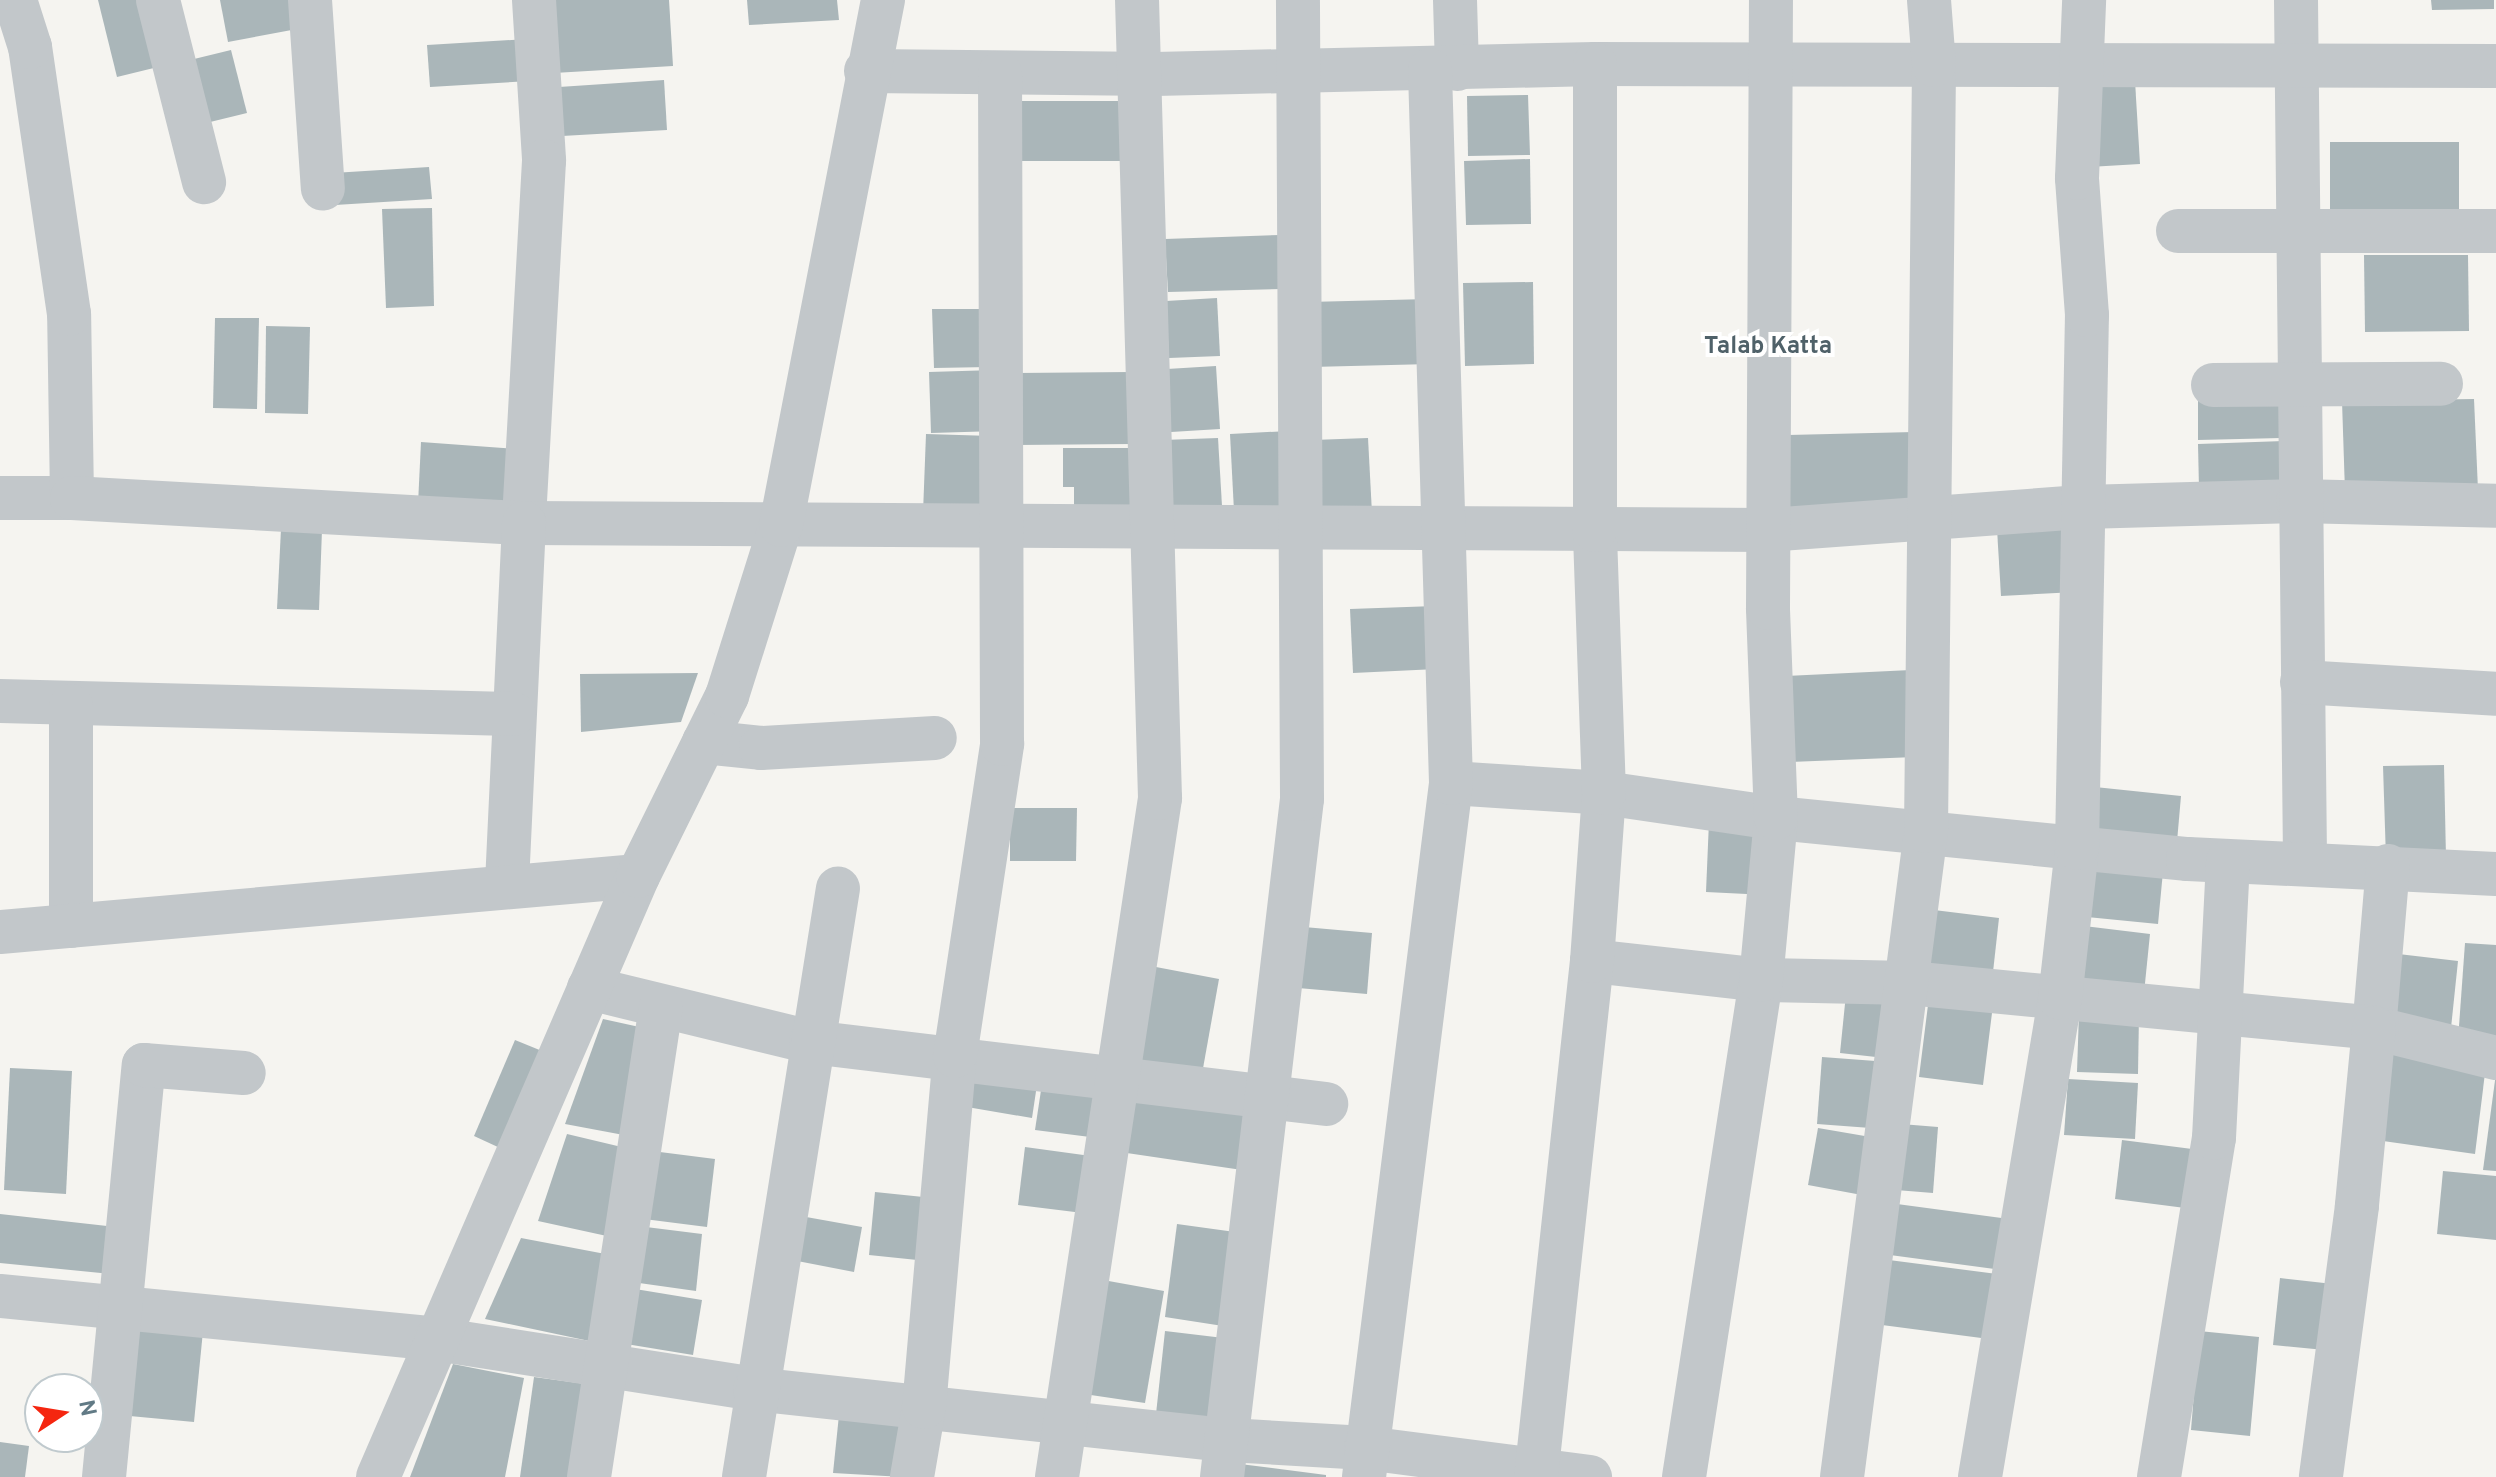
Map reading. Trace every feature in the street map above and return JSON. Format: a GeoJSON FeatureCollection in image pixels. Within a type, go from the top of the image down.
{"type":"FeatureCollection","features":[{"type":"Feature","properties":{"kind":"street"},"geometry":{"type":"LineString","coordinates":[[15,0],[30,47],[69,314],[72,498]]}},
{"type":"Feature","properties":{"kind":"street"},"geometry":{"type":"LineString","coordinates":[[158,0],[204,182]]}},
{"type":"Feature","properties":{"kind":"street"},"geometry":{"type":"LineString","coordinates":[[310,0],[323,189]]}},
{"type":"Feature","properties":{"kind":"street"},"geometry":{"type":"LineString","coordinates":[[507,887],[544,161],[534,0]]}},
{"type":"Feature","properties":{"kind":"street"},"geometry":{"type":"LineString","coordinates":[[378,1477],[638,876],[727,696],[781,525],[866,71],[883,0]]}},
{"type":"Feature","properties":{"kind":"street"},"geometry":{"type":"LineString","coordinates":[[1057,1477],[1160,798],[1149,527],[1137,0]]}},
{"type":"Feature","properties":{"kind":"street"},"geometry":{"type":"LineString","coordinates":[[1225,1459],[1302,799],[1298,0]]}},
{"type":"Feature","properties":{"kind":"street"},"geometry":{"type":"LineString","coordinates":[[1365,1462],[1451,783],[1445,529],[1443,69],[1455,0]]}},
{"type":"Feature","properties":{"kind":"street"},"geometry":{"type":"LineString","coordinates":[[1684,1477],[1761,980],[1776,818],[1768,530],[1771,0]]}},
{"type":"Feature","properties":{"kind":"street"},"geometry":{"type":"LineString","coordinates":[[1842,1477],[1909,983],[1926,831],[1934,65],[1929,0]]}},
{"type":"Feature","properties":{"kind":"street"},"geometry":{"type":"LineString","coordinates":[[1980,1477],[2060,998],[2077,848],[2087,315],[2077,178],[2084,0]]}},
{"type":"Feature","properties":{"kind":"street"},"geometry":{"type":"LineString","coordinates":[[2296,0],[2298,501],[2305,861]]}},
{"type":"Feature","properties":{"kind":"street"},"geometry":{"type":"LineString","coordinates":[[866,71],[1298,72],[1595,64],[2080,65],[2298,69],[2496,66]]}},
{"type":"Feature","properties":{"kind":"street"},"geometry":{"type":"LineString","coordinates":[[1537,1473],[1592,961],[1604,793],[1595,530],[1595,64]]}},
{"type":"Feature","properties":{"kind":"street"},"geometry":{"type":"LineString","coordinates":[[912,1477],[924,1407],[955,1056],[1002,744],[1004,527],[1000,73]]}},
{"type":"Feature","properties":{"kind":"street"},"geometry":{"type":"LineString","coordinates":[[2178,231],[2496,231]]}},
{"type":"Feature","properties":{"kind":"street"},"geometry":{"type":"LineString","coordinates":[[2213,385],[2441,384]]}},
{"type":"Feature","properties":{"kind":"street"},"geometry":{"type":"LineString","coordinates":[[0,498],[72,498],[524,523],[1595,530],[1768,530],[2084,507],[2298,501],[2496,506]]}},
{"type":"Feature","properties":{"kind":"street"},"geometry":{"type":"LineString","coordinates":[[2302,682],[2496,694]]}},
{"type":"Feature","properties":{"kind":"street"},"geometry":{"type":"LineString","coordinates":[[0,701],[71,706],[514,714]]}},
{"type":"Feature","properties":{"kind":"street"},"geometry":{"type":"LineString","coordinates":[[71,706],[71,926]]}},
{"type":"Feature","properties":{"kind":"street"},"geometry":{"type":"LineString","coordinates":[[704,742],[761,748],[935,738]]}},
{"type":"Feature","properties":{"kind":"street"},"geometry":{"type":"LineString","coordinates":[[1451,783],[1604,793],[1776,818],[2077,848],[2228,861],[2305,861],[2496,874]]}},
{"type":"Feature","properties":{"kind":"street"},"geometry":{"type":"LineString","coordinates":[[2159,1477],[2214,1138],[2228,861]]}},
{"type":"Feature","properties":{"kind":"street"},"geometry":{"type":"LineString","coordinates":[[2321,1477],[2357,1206],[2388,866]]}},
{"type":"Feature","properties":{"kind":"street"},"geometry":{"type":"LineString","coordinates":[[0,932],[638,876]]}},
{"type":"Feature","properties":{"kind":"street"},"geometry":{"type":"LineString","coordinates":[[744,1477],[755,1389],[838,888]]}},
{"type":"Feature","properties":{"kind":"street"},"geometry":{"type":"LineString","coordinates":[[1592,961],[1761,980],[1909,983],[2374,1028],[2496,1058]]}},
{"type":"Feature","properties":{"kind":"street"},"geometry":{"type":"LineString","coordinates":[[589,988],[661,1008],[811,1042],[955,1056],[1326,1104]]}},
{"type":"Feature","properties":{"kind":"street"},"geometry":{"type":"LineString","coordinates":[[589,1477],[603,1366],[661,1008]]}},
{"type":"Feature","properties":{"kind":"street"},"geometry":{"type":"LineString","coordinates":[[104,1477],[118,1305],[144,1065],[244,1073]]}},
{"type":"Feature","properties":{"kind":"street"},"geometry":{"type":"LineString","coordinates":[[0,1296],[118,1305],[436,1339],[755,1389],[1065,1423],[1225,1459],[1365,1462],[1590,1477]]}},
{"type":"Feature","properties":{"kind":"building"},"geometry":{"type":"Polygon","coordinates":[[[98,0],[151,0],[166,65],[117,77],[98,0]]]}},
{"type":"Feature","properties":{"kind":"building"},"geometry":{"type":"Polygon","coordinates":[[[220,0],[291,0],[297,29],[228,42],[220,0]]]}},
{"type":"Feature","properties":{"kind":"building"},"geometry":{"type":"Polygon","coordinates":[[[550,0],[669,0],[673,66],[554,73],[550,0]]]}},
{"type":"Feature","properties":{"kind":"building"},"geometry":{"type":"Polygon","coordinates":[[[747,0],[837,0],[839,20],[749,25],[747,0]]]}},
{"type":"Feature","properties":{"kind":"building"},"geometry":{"type":"Polygon","coordinates":[[[2431,0],[2494,0],[2494,9],[2432,10],[2431,0]]]}},
{"type":"Feature","properties":{"kind":"building"},"geometry":{"type":"Polygon","coordinates":[[[527,39],[530,81],[430,87],[427,45],[527,39]]]}},
{"type":"Feature","properties":{"kind":"building"},"geometry":{"type":"Polygon","coordinates":[[[231,50],[247,113],[206,123],[190,60],[231,50]]]}},
{"type":"Feature","properties":{"kind":"building"},"geometry":{"type":"Polygon","coordinates":[[[664,80],[667,130],[562,136],[559,87],[664,80]]]}},
{"type":"Feature","properties":{"kind":"building"},"geometry":{"type":"Polygon","coordinates":[[[2135,81],[2140,164],[2089,167],[2084,84],[2135,81]]]}},
{"type":"Feature","properties":{"kind":"building"},"geometry":{"type":"Polygon","coordinates":[[[1528,95],[1530,155],[1468,156],[1467,96],[1528,95]]]}},
{"type":"Feature","properties":{"kind":"building"},"geometry":{"type":"Polygon","coordinates":[[[1014,101],[1127,101],[1127,161],[1015,161],[1014,101]]]}},
{"type":"Feature","properties":{"kind":"building"},"geometry":{"type":"Polygon","coordinates":[[[2330,142],[2459,142],[2459,211],[2330,210],[2330,142]]]}},
{"type":"Feature","properties":{"kind":"building"},"geometry":{"type":"Polygon","coordinates":[[[1530,159],[1531,224],[1466,225],[1464,161],[1530,159]]]}},
{"type":"Feature","properties":{"kind":"building"},"geometry":{"type":"Polygon","coordinates":[[[429,167],[432,199],[335,205],[333,173],[429,167]]]}},
{"type":"Feature","properties":{"kind":"building"},"geometry":{"type":"Polygon","coordinates":[[[432,208],[434,306],[386,308],[382,209],[432,208]]]}},
{"type":"Feature","properties":{"kind":"building"},"geometry":{"type":"Polygon","coordinates":[[[1280,235],[1282,289],[1168,292],[1165,239],[1280,235]]]}},
{"type":"Feature","properties":{"kind":"building"},"geometry":{"type":"Polygon","coordinates":[[[2364,255],[2468,255],[2469,331],[2365,332],[2364,255]]]}},
{"type":"Feature","properties":{"kind":"building"},"geometry":{"type":"Polygon","coordinates":[[[1533,282],[1534,364],[1465,366],[1463,283],[1533,282]]]}},
{"type":"Feature","properties":{"kind":"building"},"geometry":{"type":"Polygon","coordinates":[[[1217,298],[1220,356],[1169,358],[1166,301],[1217,298]]]}},
{"type":"Feature","properties":{"kind":"building"},"geometry":{"type":"Polygon","coordinates":[[[1429,299],[1431,364],[1311,367],[1308,302],[1429,299]]]}},
{"type":"Feature","properties":{"kind":"building"},"geometry":{"type":"Polygon","coordinates":[[[932,309],[987,309],[989,367],[934,368],[932,309]]]}},
{"type":"Feature","properties":{"kind":"building"},"geometry":{"type":"Polygon","coordinates":[[[215,318],[259,318],[257,409],[213,408],[215,318]]]}},
{"type":"Feature","properties":{"kind":"building"},"geometry":{"type":"Polygon","coordinates":[[[266,326],[310,327],[308,414],[265,413],[266,326]]]}},
{"type":"Feature","properties":{"kind":"building"},"geometry":{"type":"Polygon","coordinates":[[[1216,366],[1220,429],[1171,432],[1167,369],[1216,366]]]}},
{"type":"Feature","properties":{"kind":"building"},"geometry":{"type":"Polygon","coordinates":[[[995,370],[998,431],[931,433],[929,372],[995,370]]]}},
{"type":"Feature","properties":{"kind":"building"},"geometry":{"type":"Polygon","coordinates":[[[1131,372],[1132,444],[1015,445],[1013,373],[1131,372]]]}},
{"type":"Feature","properties":{"kind":"building"},"geometry":{"type":"Polygon","coordinates":[[[2280,389],[2281,438],[2198,440],[2198,390],[2280,389]]]}},
{"type":"Feature","properties":{"kind":"building"},"geometry":{"type":"Polygon","coordinates":[[[2474,399],[2478,490],[2345,492],[2342,401],[2474,399]]]}},
{"type":"Feature","properties":{"kind":"building"},"geometry":{"type":"Polygon","coordinates":[[[1289,431],[1293,509],[1234,511],[1230,434],[1289,431]]]}},
{"type":"Feature","properties":{"kind":"building"},"geometry":{"type":"Polygon","coordinates":[[[1914,432],[1916,508],[1789,512],[1788,435],[1914,432]]]}},
{"type":"Feature","properties":{"kind":"building"},"geometry":{"type":"Polygon","coordinates":[[[926,434],[992,436],[990,515],[923,513],[926,434]]]}},
{"type":"Feature","properties":{"kind":"building"},"geometry":{"type":"Polygon","coordinates":[[[1218,438],[1222,506],[1166,508],[1163,440],[1218,438]]]}},
{"type":"Feature","properties":{"kind":"building"},"geometry":{"type":"Polygon","coordinates":[[[1368,438],[1372,513],[1317,515],[1313,440],[1368,438]]]}},
{"type":"Feature","properties":{"kind":"building"},"geometry":{"type":"Polygon","coordinates":[[[2284,441],[2285,486],[2199,489],[2198,444],[2284,441]]]}},
{"type":"Feature","properties":{"kind":"building"},"geometry":{"type":"Polygon","coordinates":[[[421,442],[516,449],[512,510],[418,504],[421,442]]]}},
{"type":"Feature","properties":{"kind":"building"},"geometry":{"type":"Polygon","coordinates":[[[1063,448],[1136,448],[1136,517],[1074,517],[1074,487],[1063,487],[1063,448]]]}},
{"type":"Feature","properties":{"kind":"building"},"geometry":{"type":"Polygon","coordinates":[[[2072,526],[2076,592],[2001,596],[1997,529],[2072,526]]]}},
{"type":"Feature","properties":{"kind":"building"},"geometry":{"type":"Polygon","coordinates":[[[281,529],[322,530],[319,610],[277,609],[281,529]]]}},
{"type":"Feature","properties":{"kind":"building"},"geometry":{"type":"Polygon","coordinates":[[[1435,606],[1437,669],[1353,673],[1350,609],[1435,606]]]}},
{"type":"Feature","properties":{"kind":"building"},"geometry":{"type":"Polygon","coordinates":[[[1911,670],[1915,757],[1790,762],[1786,676],[1911,670]]]}},
{"type":"Feature","properties":{"kind":"building"},"geometry":{"type":"Polygon","coordinates":[[[698,673],[681,722],[581,732],[580,674],[698,673]]]}},
{"type":"Feature","properties":{"kind":"building"},"geometry":{"type":"Polygon","coordinates":[[[2444,765],[2446,858],[2386,859],[2383,766],[2444,765]]]}},
{"type":"Feature","properties":{"kind":"building"},"geometry":{"type":"Polygon","coordinates":[[[2095,787],[2181,796],[2176,853],[2089,845],[2095,787]]]}},
{"type":"Feature","properties":{"kind":"building"},"geometry":{"type":"Polygon","coordinates":[[[1010,808],[1077,808],[1076,861],[1010,861],[1010,808]]]}},
{"type":"Feature","properties":{"kind":"building"},"geometry":{"type":"Polygon","coordinates":[[[1709,821],[1771,825],[1767,895],[1706,892],[1709,821]]]}},
{"type":"Feature","properties":{"kind":"building"},"geometry":{"type":"Polygon","coordinates":[[[2093,853],[2164,861],[2158,924],[2087,917],[2093,853]]]}},
{"type":"Feature","properties":{"kind":"building"},"geometry":{"type":"Polygon","coordinates":[[[1934,910],[1999,918],[1992,981],[1926,973],[1934,910]]]}},
{"type":"Feature","properties":{"kind":"building"},"geometry":{"type":"Polygon","coordinates":[[[2084,926],[2150,934],[2144,993],[2078,985],[2084,926]]]}},
{"type":"Feature","properties":{"kind":"building"},"geometry":{"type":"Polygon","coordinates":[[[1304,927],[1372,933],[1367,994],[1298,988],[1304,927]]]}},
{"type":"Feature","properties":{"kind":"building"},"geometry":{"type":"Polygon","coordinates":[[[2465,943],[2496,945],[2496,1043],[2458,1040],[2465,943]]]}},
{"type":"Feature","properties":{"kind":"building"},"geometry":{"type":"Polygon","coordinates":[[[2390,953],[2458,961],[2451,1028],[2383,1020],[2390,953]]]}},
{"type":"Feature","properties":{"kind":"building"},"geometry":{"type":"Polygon","coordinates":[[[1156,967],[1219,979],[1202,1074],[1139,1061],[1156,967]]]}},
{"type":"Feature","properties":{"kind":"building"},"geometry":{"type":"Polygon","coordinates":[[[1846,994],[1890,998],[1885,1058],[1840,1053],[1846,994]]]}},
{"type":"Feature","properties":{"kind":"building"},"geometry":{"type":"Polygon","coordinates":[[[1929,997],[1993,1005],[1983,1085],[1919,1077],[1929,997]]]}},
{"type":"Feature","properties":{"kind":"building"},"geometry":{"type":"Polygon","coordinates":[[[2079,1013],[2139,1014],[2138,1074],[2077,1072],[2079,1013]]]}},
{"type":"Feature","properties":{"kind":"building"},"geometry":{"type":"Polygon","coordinates":[[[603,1019],[644,1028],[629,1136],[565,1124],[603,1019]]]}},
{"type":"Feature","properties":{"kind":"building"},"geometry":{"type":"Polygon","coordinates":[[[515,1040],[542,1051],[500,1148],[474,1136],[515,1040]]]}},
{"type":"Feature","properties":{"kind":"building"},"geometry":{"type":"Polygon","coordinates":[[[2388,1052],[2486,1065],[2475,1154],[2376,1140],[2388,1052]]]}},
{"type":"Feature","properties":{"kind":"building"},"geometry":{"type":"Polygon","coordinates":[[[1822,1057],[1889,1062],[1884,1129],[1817,1124],[1822,1057]]]}},
{"type":"Feature","properties":{"kind":"building"},"geometry":{"type":"Polygon","coordinates":[[[974,1067],[1038,1078],[1032,1118],[967,1107],[974,1067]]]}},
{"type":"Feature","properties":{"kind":"building"},"geometry":{"type":"Polygon","coordinates":[[[10,1068],[72,1071],[66,1194],[4,1190],[10,1068]]]}},
{"type":"Feature","properties":{"kind":"building"},"geometry":{"type":"Polygon","coordinates":[[[2496,1073],[2496,1171],[2483,1170],[2496,1073]]]}},
{"type":"Feature","properties":{"kind":"building"},"geometry":{"type":"Polygon","coordinates":[[[1043,1077],[1105,1086],[1098,1138],[1035,1130],[1043,1077]]]}},
{"type":"Feature","properties":{"kind":"building"},"geometry":{"type":"Polygon","coordinates":[[[2068,1079],[2138,1083],[2135,1139],[2064,1135],[2068,1079]]]}},
{"type":"Feature","properties":{"kind":"building"},"geometry":{"type":"Polygon","coordinates":[[[1129,1093],[1250,1111],[1242,1170],[1120,1152],[1129,1093]]]}},
{"type":"Feature","properties":{"kind":"building"},"geometry":{"type":"Polygon","coordinates":[[[1901,1124],[1938,1127],[1933,1193],[1896,1190],[1901,1124]]]}},
{"type":"Feature","properties":{"kind":"building"},"geometry":{"type":"Polygon","coordinates":[[[1818,1128],[1888,1140],[1878,1198],[1808,1185],[1818,1128]]]}},
{"type":"Feature","properties":{"kind":"building"},"geometry":{"type":"Polygon","coordinates":[[[567,1134],[630,1149],[616,1238],[538,1221],[567,1134]]]}},
{"type":"Feature","properties":{"kind":"building"},"geometry":{"type":"Polygon","coordinates":[[[2122,1140],[2200,1150],[2193,1209],[2115,1199],[2122,1140]]]}},
{"type":"Feature","properties":{"kind":"building"},"geometry":{"type":"Polygon","coordinates":[[[1025,1147],[1098,1157],[1091,1214],[1018,1205],[1025,1147]]]}},
{"type":"Feature","properties":{"kind":"building"},"geometry":{"type":"Polygon","coordinates":[[[652,1151],[715,1159],[707,1227],[644,1219],[652,1151]]]}},
{"type":"Feature","properties":{"kind":"building"},"geometry":{"type":"Polygon","coordinates":[[[2443,1171],[2496,1176],[2496,1240],[2437,1234],[2443,1171]]]}},
{"type":"Feature","properties":{"kind":"building"},"geometry":{"type":"Polygon","coordinates":[[[875,1192],[933,1198],[927,1261],[869,1255],[875,1192]]]}},
{"type":"Feature","properties":{"kind":"building"},"geometry":{"type":"Polygon","coordinates":[[[1897,1204],[2009,1219],[2002,1270],[1890,1255],[1897,1204]]]}},
{"type":"Feature","properties":{"kind":"building"},"geometry":{"type":"Polygon","coordinates":[[[0,1214],[116,1227],[111,1274],[0,1263],[0,1214]]]}},
{"type":"Feature","properties":{"kind":"building"},"geometry":{"type":"Polygon","coordinates":[[[795,1215],[862,1227],[854,1272],[787,1259],[795,1215]]]}},
{"type":"Feature","properties":{"kind":"building"},"geometry":{"type":"Polygon","coordinates":[[[1177,1224],[1235,1232],[1223,1326],[1165,1317],[1177,1224]]]}},
{"type":"Feature","properties":{"kind":"building"},"geometry":{"type":"Polygon","coordinates":[[[638,1226],[702,1234],[696,1291],[632,1282],[638,1226]]]}},
{"type":"Feature","properties":{"kind":"building"},"geometry":{"type":"Polygon","coordinates":[[[521,1238],[616,1256],[594,1342],[485,1319],[521,1238]]]}},
{"type":"Feature","properties":{"kind":"building"},"geometry":{"type":"Polygon","coordinates":[[[1889,1260],[1997,1274],[1989,1339],[1882,1325],[1889,1260]]]}},
{"type":"Feature","properties":{"kind":"building"},"geometry":{"type":"Polygon","coordinates":[[[2280,1278],[2342,1285],[2335,1351],[2273,1345],[2280,1278]]]}},
{"type":"Feature","properties":{"kind":"building"},"geometry":{"type":"Polygon","coordinates":[[[1103,1280],[1164,1291],[1145,1403],[1084,1394],[1103,1280]]]}},
{"type":"Feature","properties":{"kind":"building"},"geometry":{"type":"Polygon","coordinates":[[[629,1288],[702,1300],[693,1355],[620,1343],[629,1288]]]}},
{"type":"Feature","properties":{"kind":"building"},"geometry":{"type":"Polygon","coordinates":[[[128,1324],[203,1331],[194,1422],[119,1415],[128,1324]]]}},
{"type":"Feature","properties":{"kind":"building"},"geometry":{"type":"Polygon","coordinates":[[[1165,1331],[1232,1339],[1222,1422],[1156,1414],[1165,1331]]]}},
{"type":"Feature","properties":{"kind":"building"},"geometry":{"type":"Polygon","coordinates":[[[2199,1331],[2259,1337],[2250,1436],[2191,1430],[2199,1331]]]}},
{"type":"Feature","properties":{"kind":"building"},"geometry":{"type":"Polygon","coordinates":[[[453,1364],[524,1378],[505,1477],[410,1477],[453,1364]]]}},
{"type":"Feature","properties":{"kind":"building"},"geometry":{"type":"Polygon","coordinates":[[[534,1377],[593,1385],[580,1477],[520,1477],[534,1377]]]}},
{"type":"Feature","properties":{"kind":"building"},"geometry":{"type":"Polygon","coordinates":[[[839,1415],[909,1423],[903,1477],[833,1473],[839,1415]]]}},
{"type":"Feature","properties":{"kind":"building"},"geometry":{"type":"Polygon","coordinates":[[[0,1442],[24,1445],[24,1453],[28,1453],[25,1477],[0,1477],[0,1442]]]}},
{"type":"Feature","properties":{"kind":"building"},"geometry":{"type":"Polygon","coordinates":[[[1232,1463],[1326,1475],[1326,1477],[1231,1477],[1232,1463]]]}},
{"type":"Feature","properties":{"kind":"district","name":"Talab Katta"},"geometry":{"type":"Point","coordinates":[1768,348]}}]}
